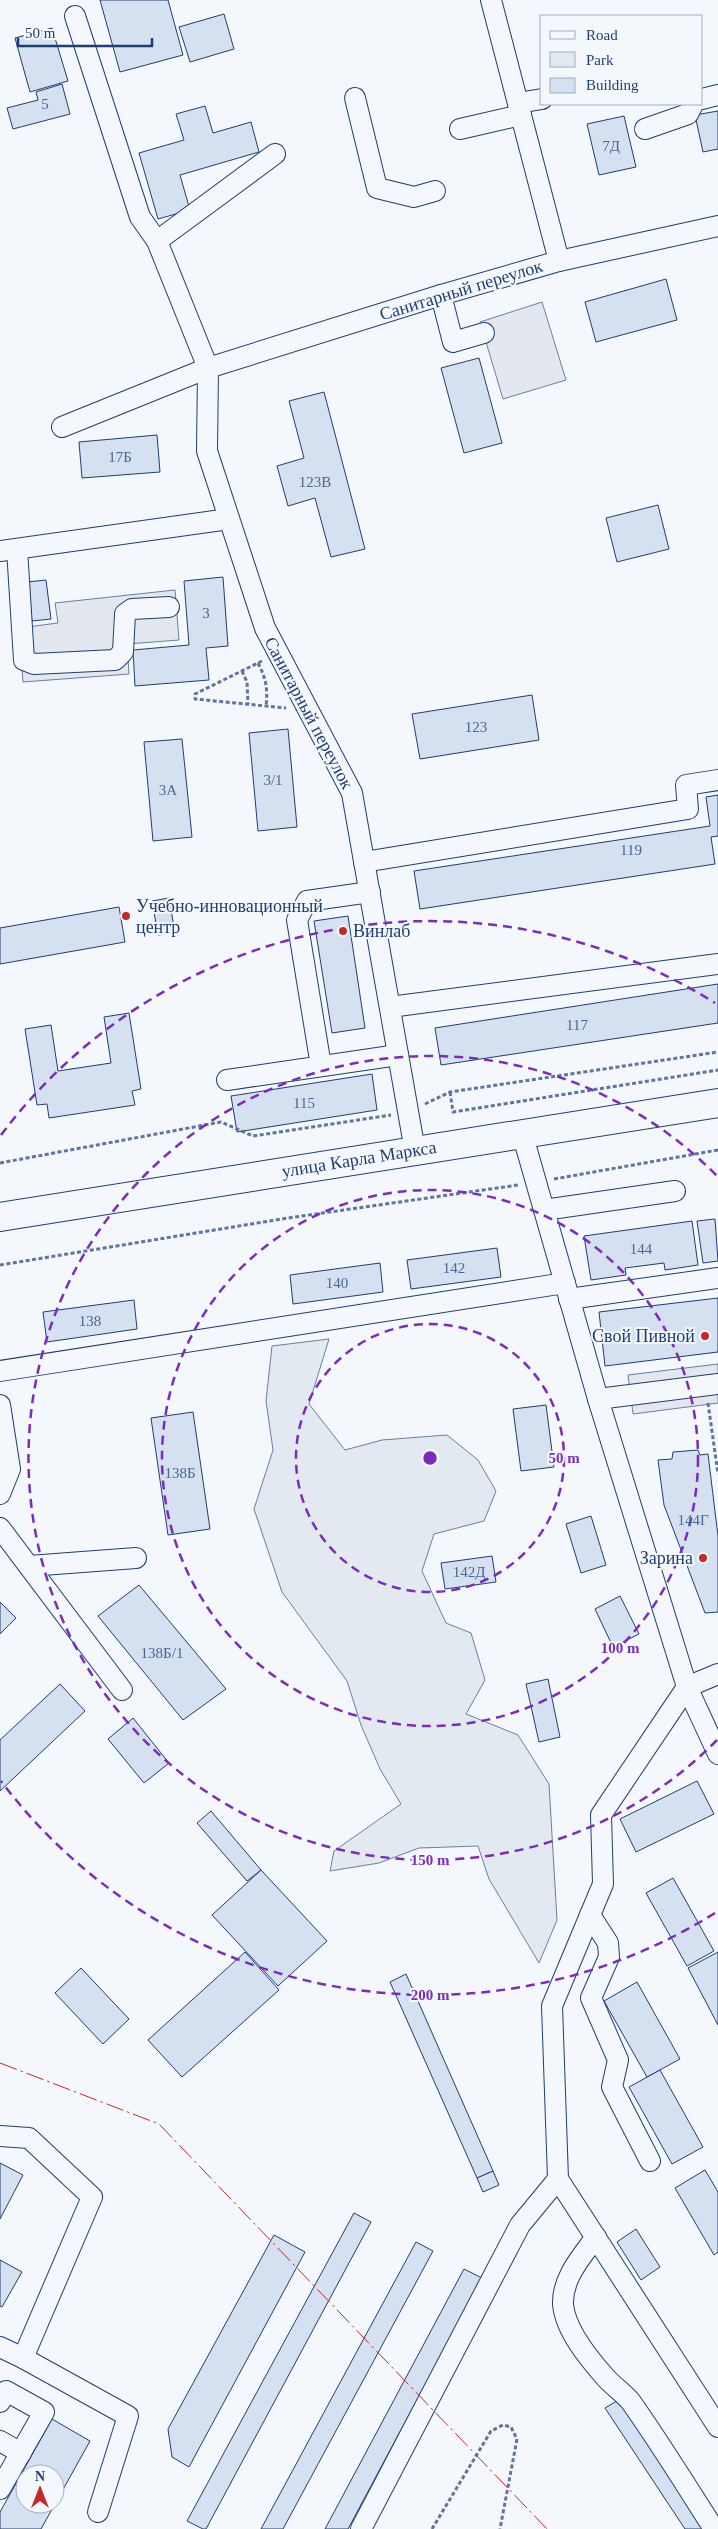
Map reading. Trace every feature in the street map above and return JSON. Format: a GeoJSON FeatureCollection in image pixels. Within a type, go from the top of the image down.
{"type":"FeatureCollection","features":[{"type":"Feature","properties":{"kind":"highway","name":"улица Карла Маркса"},"geometry":{"type":"LineString","coordinates":[[0,1217],[718,1103]]}},
{"type":"Feature","properties":{"kind":"street"},"geometry":{"type":"LineString","coordinates":[[491,0],[558,261]]}},
{"type":"Feature","properties":{"kind":"street","name":"Санитарный переулок"},"geometry":{"type":"LineString","coordinates":[[75,16],[140,217],[157,241],[208,368],[208,451],[265,628],[352,794],[415,1150]]}},
{"type":"Feature","properties":{"kind":"street"},"geometry":{"type":"LineString","coordinates":[[703,99],[718,95]]}},
{"type":"Feature","properties":{"kind":"street"},"geometry":{"type":"LineString","coordinates":[[355,98],[377,188],[414,196],[435,191]]}},
{"type":"Feature","properties":{"kind":"street"},"geometry":{"type":"LineString","coordinates":[[460,129],[540,100]]}},
{"type":"Feature","properties":{"kind":"street"},"geometry":{"type":"LineString","coordinates":[[655,118],[688,114],[692,105]]}},
{"type":"Feature","properties":{"kind":"street"},"geometry":{"type":"LineString","coordinates":[[157,241],[276,154]]}},
{"type":"Feature","properties":{"kind":"street","name":"Санитарный переулок"},"geometry":{"type":"LineString","coordinates":[[208,368],[441,295],[558,261],[718,226]]}},
{"type":"Feature","properties":{"kind":"street"},"geometry":{"type":"LineString","coordinates":[[441,295],[453,342],[484,332]]}},
{"type":"Feature","properties":{"kind":"street"},"geometry":{"type":"LineString","coordinates":[[62,427],[208,368]]}},
{"type":"Feature","properties":{"kind":"street"},"geometry":{"type":"LineString","coordinates":[[169,607],[132,609],[125,614],[123,652],[115,660],[34,664],[24,660],[8,550],[230,519]]}},
{"type":"Feature","properties":{"kind":"street"},"geometry":{"type":"LineString","coordinates":[[364,862],[688,809],[686,785],[718,780]]}},
{"type":"Feature","properties":{"kind":"street"},"geometry":{"type":"LineString","coordinates":[[321,1066],[298,920],[307,901],[370,892]]}},
{"type":"Feature","properties":{"kind":"street"},"geometry":{"type":"LineString","coordinates":[[390,1007],[718,964]]}},
{"type":"Feature","properties":{"kind":"street"},"geometry":{"type":"LineString","coordinates":[[227,1080],[398,1055]]}},
{"type":"Feature","properties":{"kind":"street"},"geometry":{"type":"LineString","coordinates":[[522,1133],[598,1399],[687,1688],[718,1754]]}},
{"type":"Feature","properties":{"kind":"street"},"geometry":{"type":"LineString","coordinates":[[544,1210],[675,1191]]}},
{"type":"Feature","properties":{"kind":"street"},"geometry":{"type":"LineString","coordinates":[[0,1371],[567,1291],[718,1278]]}},
{"type":"Feature","properties":{"kind":"street"},"geometry":{"type":"LineString","coordinates":[[598,1399],[712,1384]]}},
{"type":"Feature","properties":{"kind":"street"},"geometry":{"type":"LineString","coordinates":[[0,1406],[10,1469],[0,1494]]}},
{"type":"Feature","properties":{"kind":"street"},"geometry":{"type":"LineString","coordinates":[[0,1528],[122,1690]]}},
{"type":"Feature","properties":{"kind":"street"},"geometry":{"type":"LineString","coordinates":[[29,1566],[136,1558]]}},
{"type":"Feature","properties":{"kind":"street"},"geometry":{"type":"LineString","coordinates":[[718,1674],[687,1688],[601,1814],[602,1884],[552,2006],[558,2179],[718,2427]]}},
{"type":"Feature","properties":{"kind":"street"},"geometry":{"type":"LineString","coordinates":[[590,1915],[608,1943],[609,1956],[591,1998],[618,2060],[612,2087],[650,2161]]}},
{"type":"Feature","properties":{"kind":"street"},"geometry":{"type":"LineString","coordinates":[[0,2136],[29,2138],[92,2197],[24,2358]]}},
{"type":"Feature","properties":{"kind":"street"},"geometry":{"type":"LineString","coordinates":[[361,2529],[520,2225],[558,2179]]}},
{"type":"Feature","properties":{"kind":"street"},"geometry":{"type":"LineString","coordinates":[[596,2237],[571,2272],[563,2302],[565,2314],[571,2328],[592,2361],[630,2401],[714,2529]]}},
{"type":"Feature","properties":{"kind":"street"},"geometry":{"type":"LineString","coordinates":[[0,2347],[24,2358],[128,2416],[98,2512]]}},
{"type":"Feature","properties":{"kind":"street"},"geometry":{"type":"LineString","coordinates":[[0,2402],[6,2391],[44,2412],[0,2489]]}},
{"type":"Feature","properties":{"kind":"street"},"geometry":{"type":"LineString","coordinates":[[0,2441],[21,2453]]}},
{"type":"Feature","properties":{"kind":"path"},"geometry":{"type":"LineString","coordinates":[[278,653],[195,694],[195,699],[308,710]]}},
{"type":"Feature","properties":{"kind":"path"},"geometry":{"type":"LineString","coordinates":[[258,663],[265,676],[268,692],[266,706]]}},
{"type":"Feature","properties":{"kind":"path"},"geometry":{"type":"LineString","coordinates":[[242,671],[247,682],[248,704]]}},
{"type":"Feature","properties":{"kind":"path"},"geometry":{"type":"LineString","coordinates":[[0,1163],[221,1122],[253,1136],[408,1113],[450,1092],[718,1052]]}},
{"type":"Feature","properties":{"kind":"path"},"geometry":{"type":"LineString","coordinates":[[450,1092],[453,1112],[718,1070]]}},
{"type":"Feature","properties":{"kind":"path"},"geometry":{"type":"LineString","coordinates":[[0,1265],[288,1218],[536,1182],[718,1150]]}},
{"type":"Feature","properties":{"kind":"path"},"geometry":{"type":"LineString","coordinates":[[712,1384],[718,1474]]}},
{"type":"Feature","properties":{"kind":"path"},"geometry":{"type":"LineString","coordinates":[[432,2529],[491,2430],[503,2425],[511,2427],[517,2439],[500,2529]]}},
{"type":"Feature","properties":{"kind":"green space"},"geometry":{"type":"Polygon","coordinates":[[[329,1339],[309,1404],[345,1450],[382,1440],[447,1435],[478,1460],[496,1491],[484,1521],[434,1534],[422,1571],[446,1623],[471,1633],[485,1680],[466,1714],[518,1735],[549,1784],[557,1920],[539,1963],[489,1879],[478,1846],[419,1848],[379,1863],[330,1871],[334,1851],[401,1804],[380,1769],[361,1725],[347,1681],[282,1592],[254,1509],[273,1450],[266,1401],[272,1346],[329,1339]]]}},
{"type":"Feature","properties":{"kind":"shaded area"},"geometry":{"type":"Polygon","coordinates":[[[542,302],[566,380],[503,399],[480,322],[542,302]]]}},
{"type":"Feature","properties":{"kind":"shaded area"},"geometry":{"type":"Polygon","coordinates":[[[175,590],[179,640],[127,644],[129,674],[23,682],[19,628],[58,623],[55,603],[175,590]]]}},
{"type":"Feature","properties":{"kind":"shaded area"},"geometry":{"type":"Polygon","coordinates":[[[718,1364],[718,1403],[633,1414],[628,1375],[718,1364]]]}},
{"type":"Feature","properties":{"kind":"building"},"geometry":{"type":"Polygon","coordinates":[[[100,0],[168,0],[183,55],[120,72],[100,0]]]}},
{"type":"Feature","properties":{"kind":"building"},"geometry":{"type":"Polygon","coordinates":[[[224,14],[234,49],[190,62],[179,27],[224,14]]]}},
{"type":"Feature","properties":{"kind":"building"},"geometry":{"type":"Polygon","coordinates":[[[52,28],[68,81],[30,92],[15,38],[52,28]]]}},
{"type":"Feature","properties":{"kind":"building"},"geometry":{"type":"Polygon","coordinates":[[[62,84],[70,114],[13,129],[7,108],[38,100],[36,92],[62,84]]]}},
{"type":"Feature","properties":{"kind":"building"},"geometry":{"type":"Polygon","coordinates":[[[205,106],[213,133],[251,122],[259,152],[180,175],[190,210],[158,219],[139,153],[184,140],[176,114],[205,106]]]}},
{"type":"Feature","properties":{"kind":"building"},"geometry":{"type":"Polygon","coordinates":[[[718,111],[718,149],[703,152],[695,115],[718,111]]]}},
{"type":"Feature","properties":{"kind":"building"},"geometry":{"type":"Polygon","coordinates":[[[624,116],[636,167],[599,175],[587,124],[624,116]]]}},
{"type":"Feature","properties":{"kind":"building"},"geometry":{"type":"Polygon","coordinates":[[[666,279],[677,320],[596,342],[585,302],[666,279]]]}},
{"type":"Feature","properties":{"kind":"building"},"geometry":{"type":"Polygon","coordinates":[[[479,358],[502,443],[464,453],[441,368],[479,358]]]}},
{"type":"Feature","properties":{"kind":"building"},"geometry":{"type":"Polygon","coordinates":[[[324,392],[365,549],[331,557],[315,498],[288,506],[277,466],[304,458],[289,401],[324,392]]]}},
{"type":"Feature","properties":{"kind":"building"},"geometry":{"type":"Polygon","coordinates":[[[157,435],[160,472],[82,478],[79,442],[157,435]]]}},
{"type":"Feature","properties":{"kind":"building"},"geometry":{"type":"Polygon","coordinates":[[[658,505],[669,549],[617,562],[606,518],[658,505]]]}},
{"type":"Feature","properties":{"kind":"building"},"geometry":{"type":"Polygon","coordinates":[[[223,577],[228,646],[206,648],[209,680],[135,686],[133,650],[189,645],[184,581],[223,577]]]}},
{"type":"Feature","properties":{"kind":"building"},"geometry":{"type":"Polygon","coordinates":[[[46,580],[51,619],[32,621],[27,582],[46,580]]]}},
{"type":"Feature","properties":{"kind":"building"},"geometry":{"type":"Polygon","coordinates":[[[532,695],[539,740],[420,759],[412,714],[532,695]]]}},
{"type":"Feature","properties":{"kind":"building"},"geometry":{"type":"Polygon","coordinates":[[[288,729],[297,827],[258,831],[249,733],[288,729]]]}},
{"type":"Feature","properties":{"kind":"building"},"geometry":{"type":"Polygon","coordinates":[[[182,739],[192,837],[153,841],[144,742],[182,739]]]}},
{"type":"Feature","properties":{"kind":"building"},"geometry":{"type":"Polygon","coordinates":[[[718,795],[718,836],[711,837],[715,864],[420,909],[414,871],[710,826],[706,797],[718,795]]]}},
{"type":"Feature","properties":{"kind":"building"},"geometry":{"type":"Polygon","coordinates":[[[169,898],[175,933],[158,935],[152,901],[169,898]]]}},
{"type":"Feature","properties":{"kind":"building"},"geometry":{"type":"Polygon","coordinates":[[[119,907],[125,942],[0,964],[0,928],[119,907]]]}},
{"type":"Feature","properties":{"kind":"building"},"geometry":{"type":"Polygon","coordinates":[[[348,916],[365,1028],[332,1033],[314,921],[348,916]]]}},
{"type":"Feature","properties":{"kind":"building"},"geometry":{"type":"Polygon","coordinates":[[[718,984],[718,1023],[441,1065],[435,1028],[718,984]]]}},
{"type":"Feature","properties":{"kind":"building"},"geometry":{"type":"Polygon","coordinates":[[[129,1013],[141,1089],[132,1091],[135,1105],[49,1118],[47,1104],[37,1105],[25,1029],[51,1025],[58,1071],[111,1063],[104,1017],[129,1013]]]}},
{"type":"Feature","properties":{"kind":"building"},"geometry":{"type":"Polygon","coordinates":[[[372,1074],[377,1110],[237,1132],[231,1096],[372,1074]]]}},
{"type":"Feature","properties":{"kind":"building"},"geometry":{"type":"Polygon","coordinates":[[[715,1219],[718,1261],[703,1263],[697,1221],[715,1219]]]}},
{"type":"Feature","properties":{"kind":"building"},"geometry":{"type":"Polygon","coordinates":[[[692,1221],[698,1265],[665,1270],[664,1263],[625,1268],[626,1275],[591,1280],[584,1236],[692,1221]]]}},
{"type":"Feature","properties":{"kind":"building"},"geometry":{"type":"Polygon","coordinates":[[[497,1248],[501,1277],[411,1289],[407,1260],[497,1248]]]}},
{"type":"Feature","properties":{"kind":"building"},"geometry":{"type":"Polygon","coordinates":[[[380,1263],[383,1292],[293,1304],[290,1275],[380,1263]]]}},
{"type":"Feature","properties":{"kind":"building"},"geometry":{"type":"Polygon","coordinates":[[[718,1298],[718,1352],[605,1366],[599,1312],[718,1298]]]}},
{"type":"Feature","properties":{"kind":"building"},"geometry":{"type":"Polygon","coordinates":[[[134,1300],[137,1329],[47,1342],[43,1312],[134,1300]]]}},
{"type":"Feature","properties":{"kind":"building"},"geometry":{"type":"Polygon","coordinates":[[[546,1405],[554,1467],[521,1471],[513,1409],[546,1405]]]}},
{"type":"Feature","properties":{"kind":"building"},"geometry":{"type":"Polygon","coordinates":[[[193,1412],[210,1529],[168,1535],[151,1418],[193,1412]]]}},
{"type":"Feature","properties":{"kind":"building"},"geometry":{"type":"Polygon","coordinates":[[[698,1450],[700,1455],[708,1454],[718,1536],[718,1612],[705,1613],[664,1505],[658,1460],[672,1459],[673,1452],[698,1450]]]}},
{"type":"Feature","properties":{"kind":"building"},"geometry":{"type":"Polygon","coordinates":[[[591,1516],[606,1565],[581,1573],[566,1524],[591,1516]]]}},
{"type":"Feature","properties":{"kind":"building"},"geometry":{"type":"Polygon","coordinates":[[[492,1556],[496,1582],[445,1589],[441,1563],[492,1556]]]}},
{"type":"Feature","properties":{"kind":"building"},"geometry":{"type":"Polygon","coordinates":[[[139,1585],[226,1689],[183,1720],[98,1616],[139,1585]]]}},
{"type":"Feature","properties":{"kind":"building"},"geometry":{"type":"Polygon","coordinates":[[[620,1596],[639,1634],[613,1647],[595,1609],[620,1596]]]}},
{"type":"Feature","properties":{"kind":"building"},"geometry":{"type":"Polygon","coordinates":[[[0,1602],[16,1618],[0,1634],[0,1602]]]}},
{"type":"Feature","properties":{"kind":"building"},"geometry":{"type":"Polygon","coordinates":[[[548,1679],[560,1737],[539,1742],[526,1684],[548,1679]]]}},
{"type":"Feature","properties":{"kind":"building"},"geometry":{"type":"Polygon","coordinates":[[[60,1684],[85,1711],[0,1791],[0,1740],[60,1684]]]}},
{"type":"Feature","properties":{"kind":"building"},"geometry":{"type":"Polygon","coordinates":[[[133,1718],[169,1763],[144,1783],[108,1739],[133,1718]]]}},
{"type":"Feature","properties":{"kind":"building"},"geometry":{"type":"Polygon","coordinates":[[[697,1781],[714,1814],[636,1852],[620,1819],[697,1781]]]}},
{"type":"Feature","properties":{"kind":"building"},"geometry":{"type":"Polygon","coordinates":[[[211,1811],[261,1870],[247,1881],[197,1823],[211,1811]]]}},
{"type":"Feature","properties":{"kind":"building"},"geometry":{"type":"Polygon","coordinates":[[[261,1870],[327,1941],[278,1986],[212,1915],[261,1870]]]}},
{"type":"Feature","properties":{"kind":"building"},"geometry":{"type":"Polygon","coordinates":[[[673,1878],[714,1951],[687,1966],[646,1893],[673,1878]]]}},
{"type":"Feature","properties":{"kind":"building"},"geometry":{"type":"Polygon","coordinates":[[[245,1952],[279,1990],[182,2077],[148,2040],[245,1952]]]}},
{"type":"Feature","properties":{"kind":"building"},"geometry":{"type":"Polygon","coordinates":[[[718,1952],[718,2025],[688,1968],[718,1952]]]}},
{"type":"Feature","properties":{"kind":"building"},"geometry":{"type":"Polygon","coordinates":[[[81,1968],[129,2019],[103,2044],[55,1993],[81,1968]]]}},
{"type":"Feature","properties":{"kind":"building"},"geometry":{"type":"Polygon","coordinates":[[[406,1974],[493,2171],[477,2178],[390,1982],[406,1974]]]}},
{"type":"Feature","properties":{"kind":"building"},"geometry":{"type":"Polygon","coordinates":[[[637,1982],[680,2059],[647,2077],[604,2001],[637,1982]]]}},
{"type":"Feature","properties":{"kind":"building"},"geometry":{"type":"Polygon","coordinates":[[[660,2070],[703,2147],[672,2164],[629,2087],[660,2070]]]}},
{"type":"Feature","properties":{"kind":"building"},"geometry":{"type":"Polygon","coordinates":[[[0,2163],[23,2175],[0,2219],[0,2163]]]}},
{"type":"Feature","properties":{"kind":"building"},"geometry":{"type":"Polygon","coordinates":[[[705,2170],[718,2192],[718,2252],[714,2255],[675,2188],[705,2170]]]}},
{"type":"Feature","properties":{"kind":"building"},"geometry":{"type":"Polygon","coordinates":[[[493,2171],[499,2185],[483,2192],[477,2178],[493,2171]]]}},
{"type":"Feature","properties":{"kind":"building"},"geometry":{"type":"Polygon","coordinates":[[[354,2213],[371,2222],[206,2529],[187,2521],[354,2213]]]}},
{"type":"Feature","properties":{"kind":"building"},"geometry":{"type":"Polygon","coordinates":[[[636,2229],[660,2267],[641,2280],[617,2242],[636,2229]]]}},
{"type":"Feature","properties":{"kind":"building"},"geometry":{"type":"Polygon","coordinates":[[[274,2235],[305,2252],[189,2467],[172,2457],[168,2429],[274,2235]]]}},
{"type":"Feature","properties":{"kind":"building"},"geometry":{"type":"Polygon","coordinates":[[[416,2242],[433,2251],[283,2529],[261,2529],[416,2242]]]}},
{"type":"Feature","properties":{"kind":"building"},"geometry":{"type":"Polygon","coordinates":[[[0,2260],[22,2272],[2,2307],[0,2306],[0,2260]]]}},
{"type":"Feature","properties":{"kind":"building"},"geometry":{"type":"Polygon","coordinates":[[[464,2269],[482,2278],[348,2529],[325,2529],[464,2269]]]}},
{"type":"Feature","properties":{"kind":"building"},"geometry":{"type":"Polygon","coordinates":[[[620,2399],[704,2529],[685,2529],[605,2408],[620,2399]]]}},
{"type":"Feature","properties":{"kind":"building"},"geometry":{"type":"Polygon","coordinates":[[[52,2419],[90,2441],[65,2486],[65,2464],[27,2464],[52,2419]]]}},
{"type":"Feature","properties":{"kind":"building"},"geometry":{"type":"Polygon","coordinates":[[[15,2485],[15,2514],[49,2514],[41,2529],[0,2529],[0,2512],[15,2485]]]}},
{"type":"Feature","properties":{"kind":"power"},"geometry":{"type":"LineString","coordinates":[[0,2063],[159,2124],[547,2529]]}},
{"type":"Feature","properties":{"kind":"place","name":"Учебно-инновационный центр"},"geometry":{"type":"Point","coordinates":[126,916]}},
{"type":"Feature","properties":{"kind":"place","name":"Винлаб"},"geometry":{"type":"Point","coordinates":[343,931]}},
{"type":"Feature","properties":{"kind":"place","name":"Свой Пивной"},"geometry":{"type":"Point","coordinates":[705,1336]}},
{"type":"Feature","properties":{"kind":"place","name":"Зарина"},"geometry":{"type":"Point","coordinates":[703,1558]}}]}
